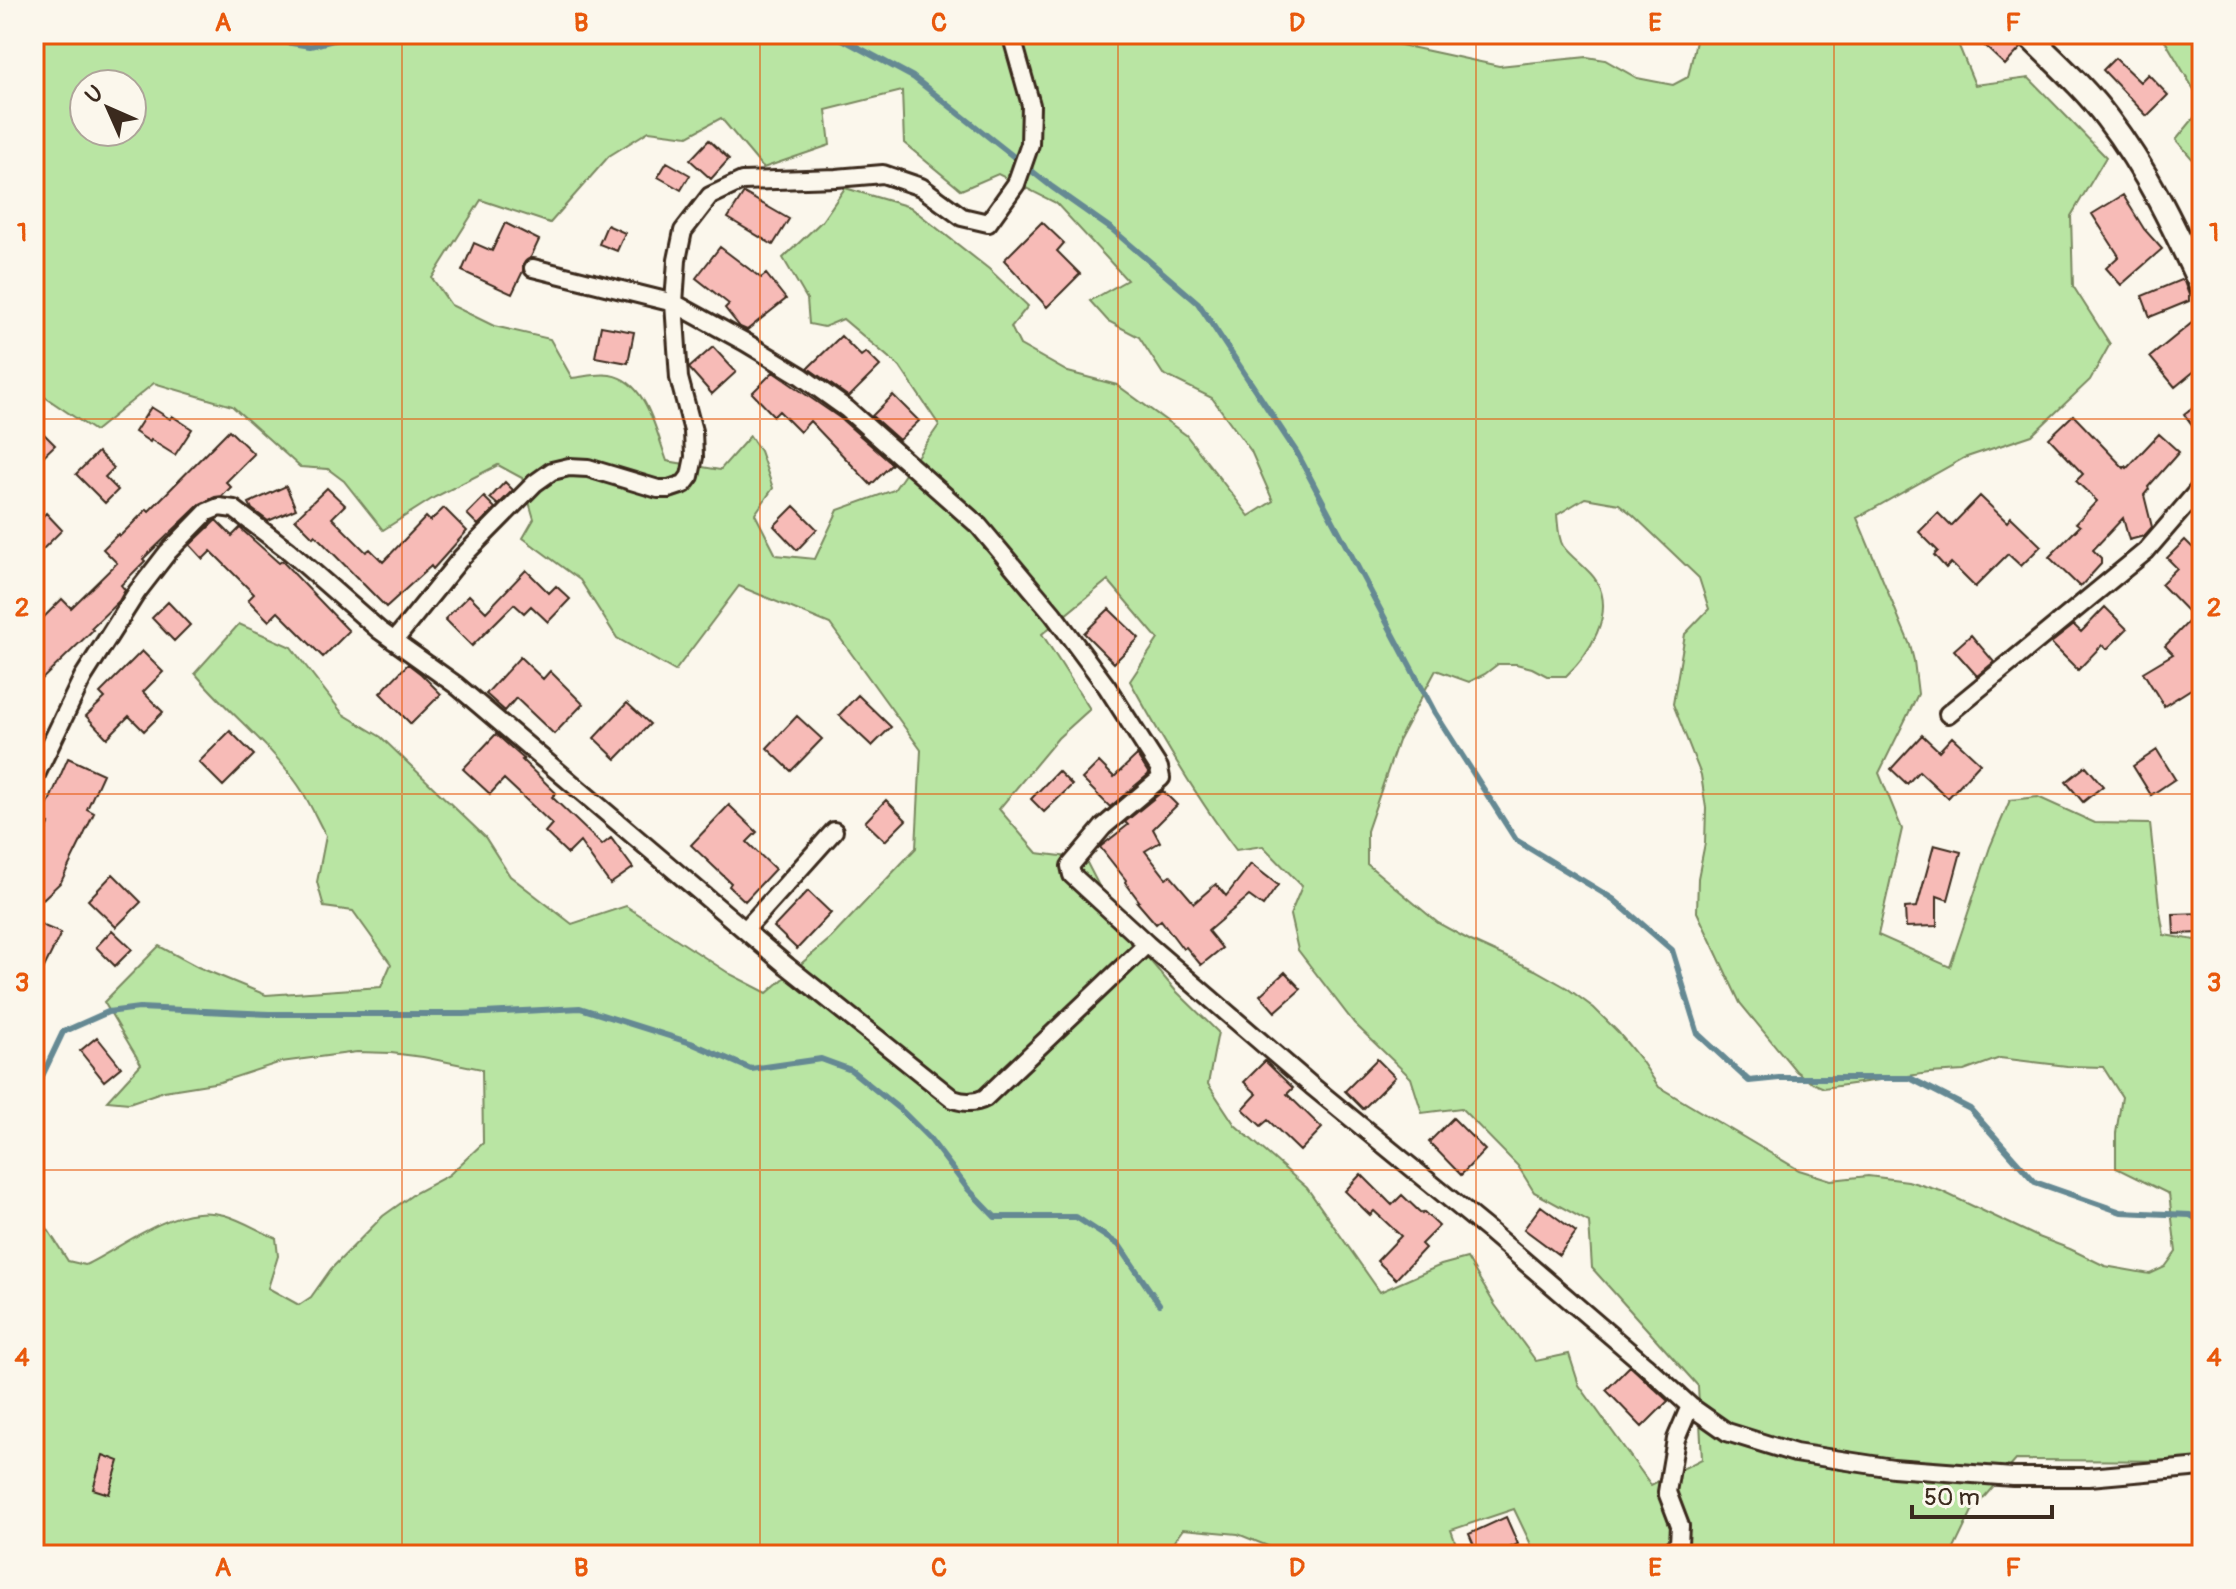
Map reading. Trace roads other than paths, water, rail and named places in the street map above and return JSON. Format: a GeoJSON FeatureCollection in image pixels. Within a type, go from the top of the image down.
{"type":"FeatureCollection","features":[{"type":"Feature","properties":{"kind":"street"},"geometry":{"type":"LineString","coordinates":[[394,641],[462,557],[535,483],[552,471],[569,467],[588,468],[658,489],[684,484],[690,476],[694,457],[693,431],[679,378],[674,303],[677,260],[683,231],[710,196],[742,181],[883,174],[921,187],[962,217],[988,223],[1016,184],[1030,144],[1031,105],[1011,34]]}},
{"type":"Feature","properties":{"kind":"street"},"geometry":{"type":"LineString","coordinates":[[2027,34],[2097,105],[2122,139],[2152,184],[2202,288]]}},
{"type":"Feature","properties":{"kind":"street"},"geometry":{"type":"LineString","coordinates":[[533,268],[674,303],[745,342],[847,409],[979,526],[1053,614],[1107,687],[1159,768],[1161,778],[1103,827],[1070,866],[1072,875],[1312,1086],[1488,1230],[1690,1406],[1727,1432],[1767,1446],[1893,1468],[2013,1477],[2089,1477],[2202,1467]]}},
{"type":"Feature","properties":{"kind":"street"},"geometry":{"type":"LineString","coordinates":[[1948,714],[2146,551],[2202,486]]}},
{"type":"Feature","properties":{"kind":"street"},"geometry":{"type":"LineString","coordinates":[[34,779],[83,677],[137,592],[168,552],[207,512],[219,507],[234,509],[288,550],[394,641],[456,685],[745,930],[953,1099],[963,1103],[985,1098],[1147,944]]}},
{"type":"Feature","properties":{"kind":"street"},"geometry":{"type":"LineString","coordinates":[[745,930],[834,831]]}},
{"type":"Feature","properties":{"kind":"street"},"geometry":{"type":"LineString","coordinates":[[1667,1555],[1679,1543],[1680,1526],[1667,1492],[1676,1439],[1690,1406]]}},
{"type":"Feature","properties":{"kind":"waterway"},"geometry":{"type":"LineString","coordinates":[[236,34],[310,46],[357,34]]}},
{"type":"Feature","properties":{"kind":"waterway"},"geometry":{"type":"LineString","coordinates":[[833,34],[913,77],[1052,187],[1113,230],[1198,303],[1297,453],[1435,713],[1516,840],[1613,899],[1672,950],[1698,1034],[1749,1081],[1779,1078],[1910,1078],[1970,1109],[2035,1182],[2121,1212],[2190,1215],[2202,1222]]}},
{"type":"Feature","properties":{"kind":"waterway"},"geometry":{"type":"LineString","coordinates":[[34,1093],[63,1032],[108,1012],[139,1008],[269,1014],[464,1014],[580,1008],[691,1043],[751,1069],[821,1059],[851,1070],[903,1112],[930,1139],[968,1189],[995,1217],[1076,1217],[1119,1245],[1159,1304]]}},
{"type":"Feature","properties":{"kind":"waterway"},"geometry":{"type":"LineString","coordinates":[[34,1304],[43,1335],[42,1357],[34,1390]]}}]}
